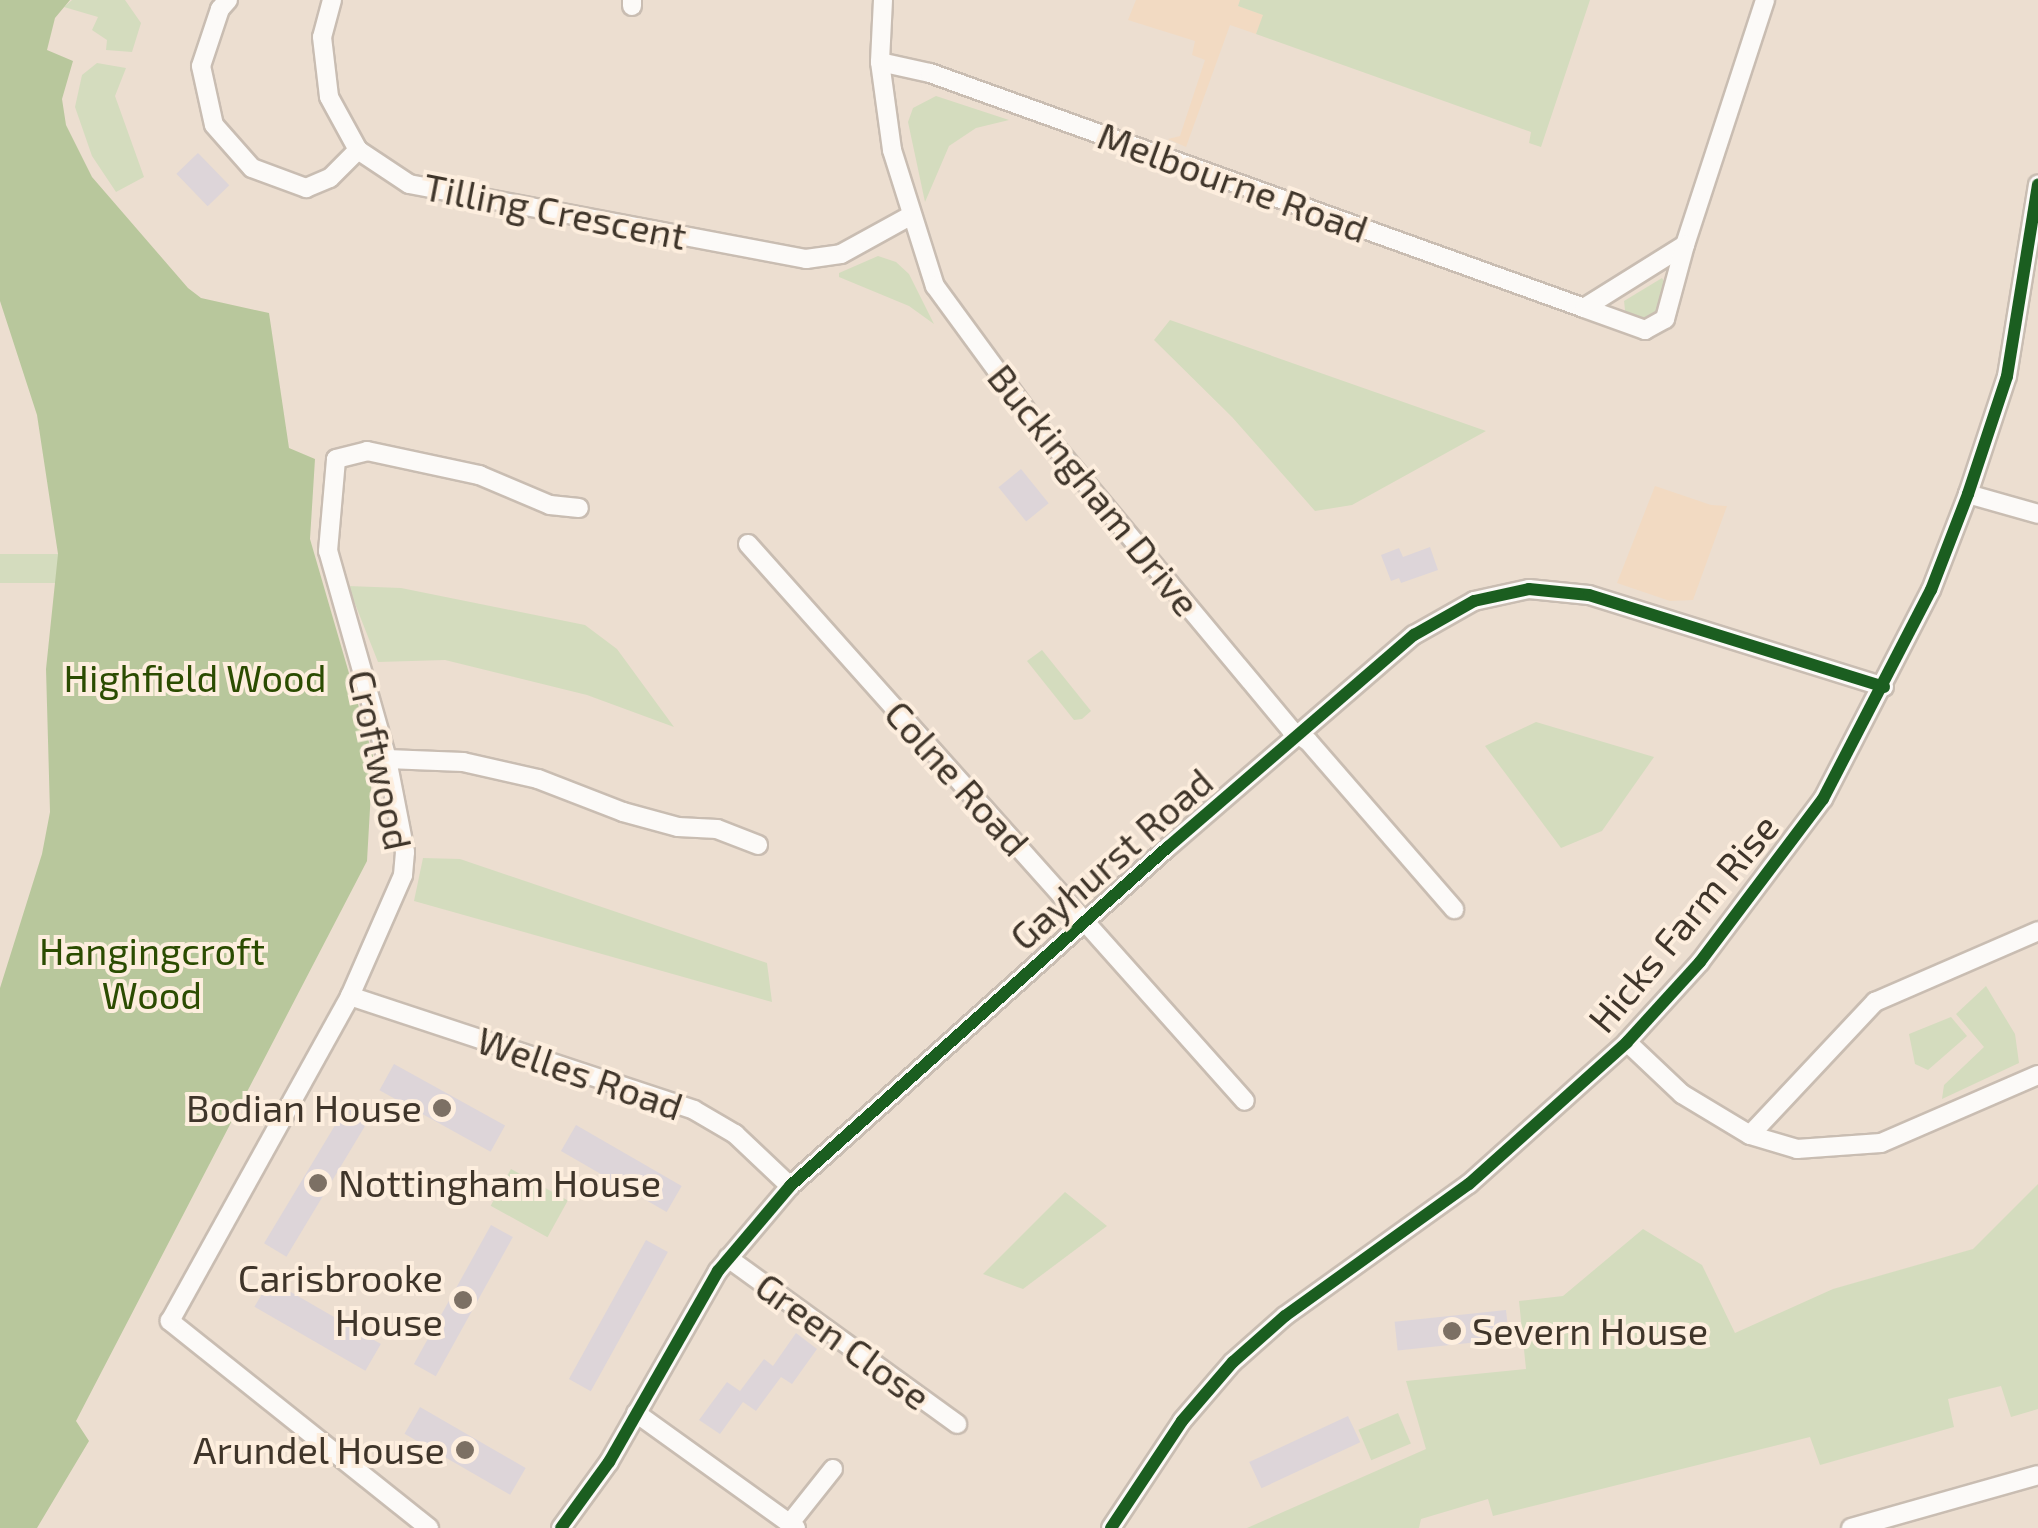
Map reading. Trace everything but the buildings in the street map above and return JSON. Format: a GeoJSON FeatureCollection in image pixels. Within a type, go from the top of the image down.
{"type":"FeatureCollection","features":[{"type":"Feature","properties":{"kind":"street"},"geometry":{"type":"LineString","coordinates":[[228,0],[220,9],[201,66],[214,125],[252,168],[306,188],[330,178],[358,150]]}},
{"type":"Feature","properties":{"kind":"street","name":"Tilling Crescent"},"geometry":{"type":"LineString","coordinates":[[332,0],[322,38],[330,97],[358,150],[409,184],[806,260],[840,254],[910,216]]}},
{"type":"Feature","properties":{"kind":"street","name":"Buckingham Drive"},"geometry":{"type":"LineString","coordinates":[[883,0],[880,62],[892,150],[910,216],[936,286],[968,336],[1291,730],[1300,734],[1454,909]]}},
{"type":"Feature","properties":{"kind":"street","name":"Melbourne Road"},"geometry":{"type":"LineString","coordinates":[[880,62],[930,73],[1645,330],[1665,319],[1684,245],[1765,0]]}},
{"type":"Feature","properties":{"kind":"street","name":"Hicks Farm Rise"},"geometry":{"type":"LineString","coordinates":[[1111,1528],[1182,1421],[1232,1362],[1285,1316],[1469,1184],[1627,1042],[1700,962],[1763,884],[1822,799],[1884,687],[1931,590],[1968,494],[2007,376],[2031,282],[2038,184]]}},
{"type":"Feature","properties":{"kind":"street"},"geometry":{"type":"LineString","coordinates":[[1584,308],[1684,245]]}},
{"type":"Feature","properties":{"kind":"street","name":"Croftwood"},"geometry":{"type":"LineString","coordinates":[[429,1528],[170,1320],[350,996],[396,901],[404,875],[404,852],[387,760],[328,551],[336,459],[368,451],[480,475],[550,505],[579,508]]}},
{"type":"Feature","properties":{"kind":"street"},"geometry":{"type":"LineString","coordinates":[[1968,494],[2038,514]]}},
{"type":"Feature","properties":{"kind":"street","name":"Colne Road"},"geometry":{"type":"LineString","coordinates":[[748,544],[1245,1101]]}},
{"type":"Feature","properties":{"kind":"street","name":"Gayhurst Road"},"geometry":{"type":"LineString","coordinates":[[561,1528],[601,1474],[728,1258],[790,1186],[1414,635],[1474,600],[1528,589],[1589,595],[1884,687]]}},
{"type":"Feature","properties":{"kind":"street"},"geometry":{"type":"LineString","coordinates":[[387,760],[463,762],[538,778],[622,812],[678,827],[717,829],[758,844]]}},
{"type":"Feature","properties":{"kind":"street"},"geometry":{"type":"LineString","coordinates":[[1750,1135],[1875,1002],[2038,932]]}},
{"type":"Feature","properties":{"kind":"street","name":"Welles Road"},"geometry":{"type":"LineString","coordinates":[[350,996],[694,1110],[736,1134],[790,1186]]}},
{"type":"Feature","properties":{"kind":"street"},"geometry":{"type":"LineString","coordinates":[[1627,1042],[1682,1094],[1750,1135],[1797,1148],[1881,1143],[2038,1075]]}},
{"type":"Feature","properties":{"kind":"street","name":"Green Close"},"geometry":{"type":"LineString","coordinates":[[728,1258],[957,1424]]}},
{"type":"Feature","properties":{"kind":"street"},"geometry":{"type":"LineString","coordinates":[[636,1413],[793,1526],[833,1469]]}},
{"type":"Feature","properties":{"kind":"street"},"geometry":{"type":"LineString","coordinates":[[1851,1528],[2038,1475]]}},
{"type":"Feature","properties":{"kind":"shaded area"},"geometry":{"type":"Polygon","coordinates":[[[1136,0],[1240,0],[1238,6],[1264,15],[1256,34],[1230,25],[1186,147],[1168,139],[1180,136],[1205,60],[1192,55],[1195,41],[1128,20],[1136,0]]]}},
{"type":"Feature","properties":{"kind":"shaded area"},"geometry":{"type":"Polygon","coordinates":[[[1655,486],[1711,505],[1727,506],[1693,600],[1670,601],[1617,583],[1655,486]]]}},
{"type":"Feature","properties":{"kind":"green space"},"geometry":{"type":"Polygon","coordinates":[[[0,0],[70,0],[55,18],[47,50],[73,61],[62,99],[66,125],[92,177],[201,298],[269,313],[289,448],[315,459],[310,539],[373,756],[367,861],[76,1421],[89,1441],[37,1528],[0,1528],[0,988],[42,854],[50,812],[46,669],[58,554],[37,415],[0,301],[0,0]]]}},
{"type":"Feature","properties":{"kind":"green space"},"geometry":{"type":"Polygon","coordinates":[[[72,0],[125,0],[141,23],[132,52],[106,50],[107,40],[92,30],[98,17],[64,7],[72,0]]]}},
{"type":"Feature","properties":{"kind":"green space"},"geometry":{"type":"Polygon","coordinates":[[[1240,0],[1590,0],[1541,147],[1529,143],[1531,132],[1256,34],[1263,15],[1238,6],[1240,0]]]}},
{"type":"Feature","properties":{"kind":"green space"},"geometry":{"type":"Polygon","coordinates":[[[97,63],[126,68],[115,96],[144,177],[116,192],[92,156],[75,107],[82,75],[97,63]]]}},
{"type":"Feature","properties":{"kind":"green space"},"geometry":{"type":"Polygon","coordinates":[[[936,96],[1009,120],[976,128],[949,146],[925,202],[908,122],[913,108],[936,96]]]}},
{"type":"Feature","properties":{"kind":"green space"},"geometry":{"type":"Polygon","coordinates":[[[878,256],[896,262],[909,274],[934,324],[909,306],[839,277],[839,273],[878,256]]]}},
{"type":"Feature","properties":{"kind":"green space"},"geometry":{"type":"Polygon","coordinates":[[[1662,278],[1667,286],[1655,320],[1650,325],[1626,319],[1624,301],[1662,278]]]}},
{"type":"Feature","properties":{"kind":"green space"},"geometry":{"type":"Polygon","coordinates":[[[1170,320],[1486,431],[1352,505],[1315,511],[1232,417],[1154,340],[1170,320]]]}},
{"type":"Feature","properties":{"kind":"green space"},"geometry":{"type":"Polygon","coordinates":[[[0,554],[58,554],[58,583],[0,583],[0,554]]]}},
{"type":"Feature","properties":{"kind":"green space"},"geometry":{"type":"Polygon","coordinates":[[[348,586],[401,588],[585,625],[617,649],[674,727],[587,695],[445,660],[378,662],[348,586]]]}},
{"type":"Feature","properties":{"kind":"green space"},"geometry":{"type":"Polygon","coordinates":[[[1042,650],[1091,711],[1082,719],[1074,720],[1027,661],[1042,650]]]}},
{"type":"Feature","properties":{"kind":"green space"},"geometry":{"type":"Polygon","coordinates":[[[1536,722],[1654,757],[1602,831],[1561,848],[1485,746],[1536,722]]]}},
{"type":"Feature","properties":{"kind":"green space"},"geometry":{"type":"Polygon","coordinates":[[[423,858],[460,859],[767,963],[772,1002],[414,901],[423,858]]]}},
{"type":"Feature","properties":{"kind":"green space"},"geometry":{"type":"Polygon","coordinates":[[[1986,986],[2015,1034],[2019,1063],[1942,1099],[1944,1085],[1984,1047],[1956,1014],[1986,986]]]}},
{"type":"Feature","properties":{"kind":"green space"},"geometry":{"type":"Polygon","coordinates":[[[1951,1017],[1967,1036],[1928,1070],[1915,1064],[1909,1034],[1951,1017]]]}},
{"type":"Feature","properties":{"kind":"green space"},"geometry":{"type":"Polygon","coordinates":[[[511,1169],[568,1201],[547,1237],[491,1206],[511,1169]]]}},
{"type":"Feature","properties":{"kind":"green space"},"geometry":{"type":"Polygon","coordinates":[[[2038,1184],[2038,1409],[2011,1417],[2001,1386],[1948,1399],[1954,1427],[1820,1465],[1810,1437],[1493,1516],[1488,1499],[1421,1519],[1419,1528],[1247,1528],[1426,1449],[1406,1381],[1526,1369],[1519,1301],[1563,1296],[1643,1229],[1702,1265],[1735,1333],[1833,1289],[1973,1249],[2038,1184]]]}},
{"type":"Feature","properties":{"kind":"green space"},"geometry":{"type":"Polygon","coordinates":[[[1065,1192],[1107,1226],[1023,1289],[983,1274],[1065,1192]]]}},
{"type":"Feature","properties":{"kind":"green space"},"geometry":{"type":"Polygon","coordinates":[[[1398,1413],[1411,1443],[1371,1460],[1358,1430],[1398,1413]]]}},
{"type":"Feature","properties":{"kind":"cycle path"},"geometry":{"type":"LineString","coordinates":[[1111,1528],[1182,1421],[1233,1362],[1285,1316],[1469,1184],[1627,1042],[1700,962],[1823,799],[1931,590],[1968,494],[2007,376],[2038,184]]}},
{"type":"Feature","properties":{"kind":"cycle path"},"geometry":{"type":"LineString","coordinates":[[561,1528],[609,1462],[718,1271],[790,1186],[1168,847],[1414,635],[1474,601],[1529,589],[1589,595],[1884,687]]}},
{"type":"Feature","properties":{"kind":"place","name":"Bodian House"},"geometry":{"type":"Point","coordinates":[442,1108]}},
{"type":"Feature","properties":{"kind":"place","name":"Nottingham House"},"geometry":{"type":"Point","coordinates":[318,1183]}},
{"type":"Feature","properties":{"kind":"place","name":"Carisbrooke House"},"geometry":{"type":"Point","coordinates":[463,1300]}},
{"type":"Feature","properties":{"kind":"place","name":"Severn House"},"geometry":{"type":"Point","coordinates":[1452,1331]}},
{"type":"Feature","properties":{"kind":"place","name":"Arundel House"},"geometry":{"type":"Point","coordinates":[465,1450]}},
{"type":"Feature","properties":{"kind":"park label","name":"Highfield Wood"},"geometry":{"type":"Point","coordinates":[195,678]}},
{"type":"Feature","properties":{"kind":"park label","name":"Hangingcroft Wood"},"geometry":{"type":"Point","coordinates":[152,973]}}]}
